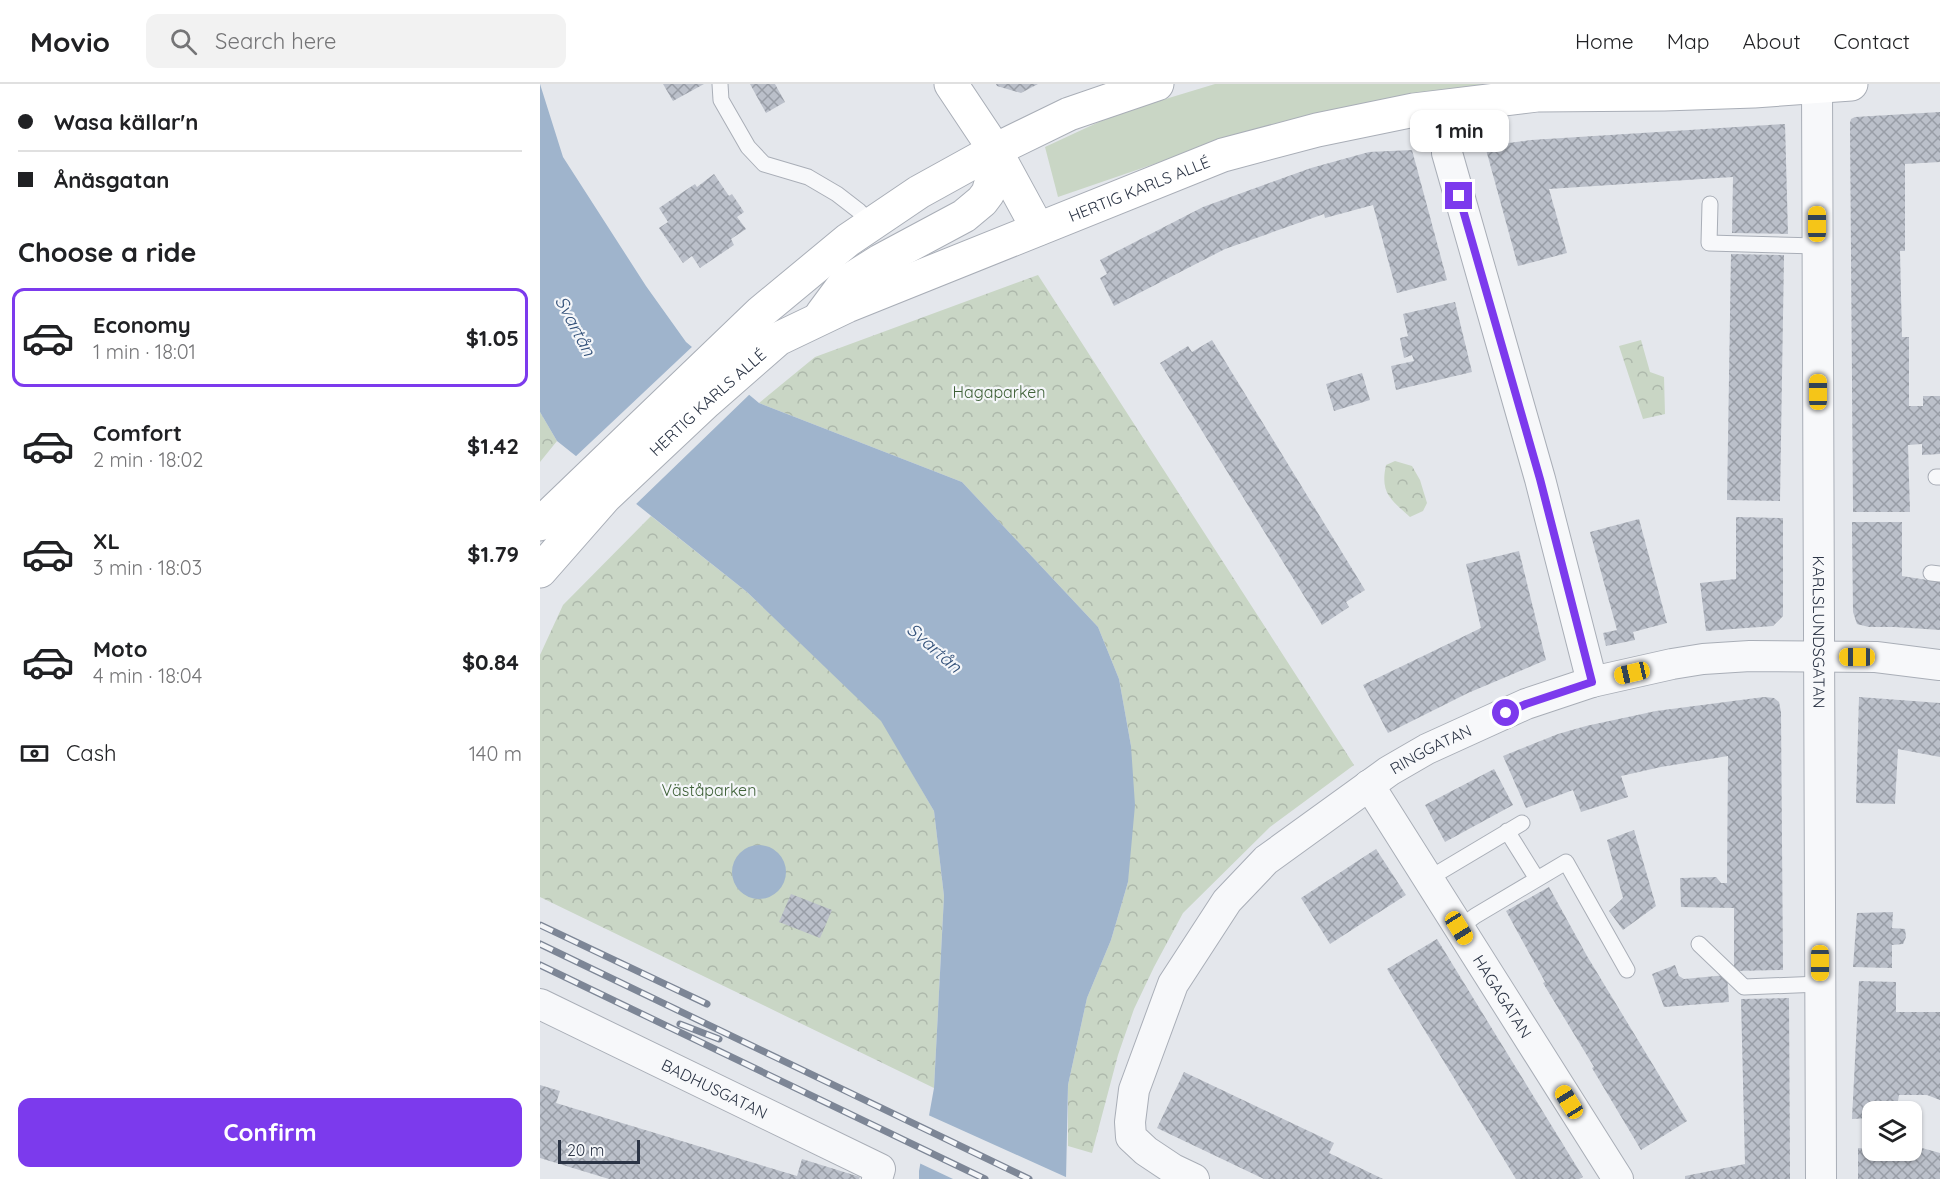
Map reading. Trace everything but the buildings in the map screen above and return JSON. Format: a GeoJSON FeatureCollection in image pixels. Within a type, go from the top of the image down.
{"type":"FeatureCollection","features":[{"type":"Feature","properties":{"kind":"main road"},"geometry":{"type":"LineString","coordinates":[[951,84],[995,150],[1038,229]]}},
{"type":"Feature","properties":{"kind":"main road","name":"HERTIG KARLS ALLÉ"},"geometry":{"type":"LineString","coordinates":[[540,524],[596,488],[725,366],[761,312],[848,240],[919,192],[995,150],[1069,114],[1157,84]]}},
{"type":"Feature","properties":{"kind":"main road","name":"HERTIG KARLS ALLÉ"},"geometry":{"type":"LineString","coordinates":[[725,366],[847,306],[1223,155],[1317,130],[1414,110],[1537,95],[1664,94],[1756,87],[1851,84]]}},
{"type":"Feature","properties":{"kind":"main road"},"geometry":{"type":"LineString","coordinates":[[817,320],[845,284],[880,261],[963,216],[982,201],[991,183],[995,150]]}},
{"type":"Feature","properties":{"kind":"main road","name":"HERTIG KARLS ALLÉ"},"geometry":{"type":"LineString","coordinates":[[540,571],[596,488]]}},
{"type":"Feature","properties":{"kind":"street","name":"KARLSLUNDSGATAN"},"geometry":{"type":"LineString","coordinates":[[1818,85],[1821,1179]]}},
{"type":"Feature","properties":{"kind":"street"},"geometry":{"type":"LineString","coordinates":[[1447,153],[1540,479],[1592,682]]}},
{"type":"Feature","properties":{"kind":"street","name":"RINGGATAN"},"geometry":{"type":"LineString","coordinates":[[1194,1179],[1173,1169],[1146,1151],[1131,1137],[1130,1122],[1134,1090],[1173,984],[1227,901],[1266,860],[1369,784],[1427,749],[1526,704],[1592,682],[1703,659],[1750,656],[1876,657],[1940,665]]}},
{"type":"Feature","properties":{"kind":"street","name":"HAGAGATAN"},"geometry":{"type":"LineString","coordinates":[[1369,784],[1618,1179]]}},
{"type":"Feature","properties":{"kind":"street","name":"BADHUSGATAN"},"geometry":{"type":"LineString","coordinates":[[540,1004],[880,1169],[877,1179]]}},
{"type":"Feature","properties":{"kind":"lane"},"geometry":{"type":"LineString","coordinates":[[720,84],[721,100],[748,147],[764,164],[808,177],[837,194],[872,224]]}},
{"type":"Feature","properties":{"kind":"lane"},"geometry":{"type":"LineString","coordinates":[[1710,204],[1709,243],[1817,246]]}},
{"type":"Feature","properties":{"kind":"lane"},"geometry":{"type":"LineString","coordinates":[[1428,879],[1522,823]]}},
{"type":"Feature","properties":{"kind":"lane"},"geometry":{"type":"LineString","coordinates":[[1508,831],[1537,879]]}},
{"type":"Feature","properties":{"kind":"lane"},"geometry":{"type":"LineString","coordinates":[[1459,928],[1475,916],[1566,862],[1627,970]]}},
{"type":"Feature","properties":{"kind":"lane"},"geometry":{"type":"LineString","coordinates":[[1699,944],[1744,987],[1820,984]]}},
{"type":"Feature","properties":{"kind":"green space"},"geometry":{"type":"Polygon","coordinates":[[[1215,84],[1489,84],[1327,115],[1189,152],[1058,197],[1045,147],[1116,114],[1215,84]]]}},
{"type":"Feature","properties":{"kind":"green space","name":"Hagaparken"},"geometry":{"type":"Polygon","coordinates":[[[1038,275],[1354,765],[1270,827],[1183,913],[1134,1009],[1118,1055],[1092,1153],[1068,1146],[1068,1085],[1087,998],[1111,940],[1128,882],[1131,746],[1119,679],[1098,627],[962,482],[759,403],[815,357],[1038,275]]]}},
{"type":"Feature","properties":{"kind":"green space"},"geometry":{"type":"Polygon","coordinates":[[[1641,340],[1650,372],[1664,377],[1665,414],[1643,419],[1619,346],[1641,340]]]}},
{"type":"Feature","properties":{"kind":"green space"},"geometry":{"type":"Polygon","coordinates":[[[540,412],[557,441],[540,462],[540,412]]]}},
{"type":"Feature","properties":{"kind":"green space"},"geometry":{"type":"Polygon","coordinates":[[[1395,461],[1412,466],[1420,480],[1427,503],[1423,511],[1410,517],[1388,495],[1384,482],[1386,465],[1395,461]]]}},
{"type":"Feature","properties":{"kind":"green space","name":"Väståparken"},"geometry":{"type":"Polygon","coordinates":[[[651,516],[747,592],[882,721],[934,811],[944,896],[934,1088],[540,897],[540,655],[563,605],[651,516]]]}},
{"type":"Feature","properties":{"kind":"water","name":"Svartån"},"geometry":{"type":"Polygon","coordinates":[[[540,84],[563,157],[646,286],[686,342],[759,403],[962,482],[1098,627],[1119,679],[1131,746],[1135,805],[1128,882],[1111,940],[1087,998],[1068,1085],[1066,1179],[919,1179],[934,1088],[944,896],[934,811],[881,721],[747,592],[557,441],[540,412],[540,84]]]}},
{"type":"Feature","properties":{"kind":"water"},"geometry":{"type":"Polygon","coordinates":[[[759,845],[769,847],[778,853],[784,862],[786,872],[784,882],[778,891],[769,897],[759,899],[749,897],[740,891],[734,882],[732,872],[734,862],[740,853],[749,847],[759,845]]]}},
{"type":"Feature","properties":{"kind":"pier"},"geometry":{"type":"Polygon","coordinates":[[[694,345],[751,393],[634,506],[574,458],[694,345]]]}},
{"type":"Feature","properties":{"kind":"pier"},"geometry":{"type":"Polygon","coordinates":[[[926,1114],[1068,1179],[953,1179],[917,1162],[926,1114]]]}},
{"type":"Feature","properties":{"kind":"railway"},"geometry":{"type":"LineString","coordinates":[[540,925],[707,1004]]}},
{"type":"Feature","properties":{"kind":"railway"},"geometry":{"type":"LineString","coordinates":[[540,944],[1029,1179]]}},
{"type":"Feature","properties":{"kind":"railway"},"geometry":{"type":"LineString","coordinates":[[540,965],[985,1179]]}},
{"type":"Feature","properties":{"kind":"railway"},"geometry":{"type":"LineString","coordinates":[[680,1024],[719,1039]]}},
{"type":"Feature","properties":{"kind":"route"},"geometry":{"type":"LineString","coordinates":[[1459,196],[1540,479],[1592,682],[1506,713]]}}]}
